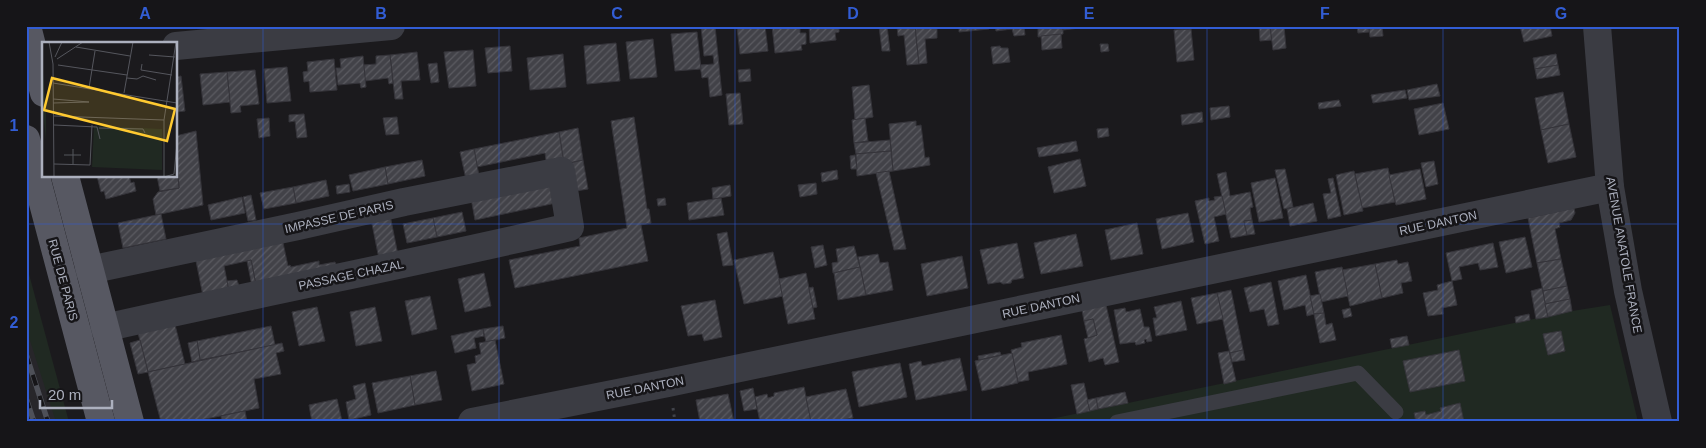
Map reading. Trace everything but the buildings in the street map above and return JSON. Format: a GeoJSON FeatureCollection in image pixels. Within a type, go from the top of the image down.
{"type":"FeatureCollection","features":[{"type":"Feature","properties":{"kind":"main road"},"geometry":{"type":"LineString","coordinates":[[27,26],[39,59],[42,79]]}},
{"type":"Feature","properties":{"kind":"main road","name":"RUE DE PARIS"},"geometry":{"type":"LineString","coordinates":[[26,139],[101,422]]}},
{"type":"Feature","properties":{"kind":"main road"},"geometry":{"type":"LineString","coordinates":[[66,178],[130,422]]}},
{"type":"Feature","properties":{"kind":"street"},"geometry":{"type":"LineString","coordinates":[[178,46],[391,26]]}},
{"type":"Feature","properties":{"kind":"street","name":"AVENUE ANATOLE FRANCE"},"geometry":{"type":"LineString","coordinates":[[1597,26],[1610,187],[1628,291],[1658,422]]}},
{"type":"Feature","properties":{"kind":"street","name":"IMPASSE DE PARIS"},"geometry":{"type":"LineString","coordinates":[[89,270],[404,202],[561,171],[566,199]]}},
{"type":"Feature","properties":{"kind":"street","name":"RUE DANTON"},"geometry":{"type":"LineString","coordinates":[[472,422],[1610,187]]}},
{"type":"Feature","properties":{"kind":"street","name":"PASSAGE CHAZAL"},"geometry":{"type":"LineString","coordinates":[[104,328],[454,254],[570,227],[566,199]]}},
{"type":"Feature","properties":{"kind":"lane"},"geometry":{"type":"LineString","coordinates":[[1117,422],[1358,373],[1396,412]]}},
{"type":"Feature","properties":{"kind":"shaded area"},"geometry":{"type":"Polygon","coordinates":[[[26,263],[69,422],[56,422],[26,328],[26,263]]]}},
{"type":"Feature","properties":{"kind":"shaded area"},"geometry":{"type":"Polygon","coordinates":[[[1610,305],[1638,422],[1036,422],[1572,311],[1610,305]]]}},
{"type":"Feature","properties":{"kind":"shaded area"},"geometry":{"type":"Polygon","coordinates":[[[26,309],[59,422],[26,422],[26,309]]]}},
{"type":"Feature","properties":{"kind":"railway"},"geometry":{"type":"LineString","coordinates":[[26,354],[48,422]]}},
{"type":"Feature","properties":{"kind":"railway"},"geometry":{"type":"LineString","coordinates":[[26,398],[34,422]]}}]}
